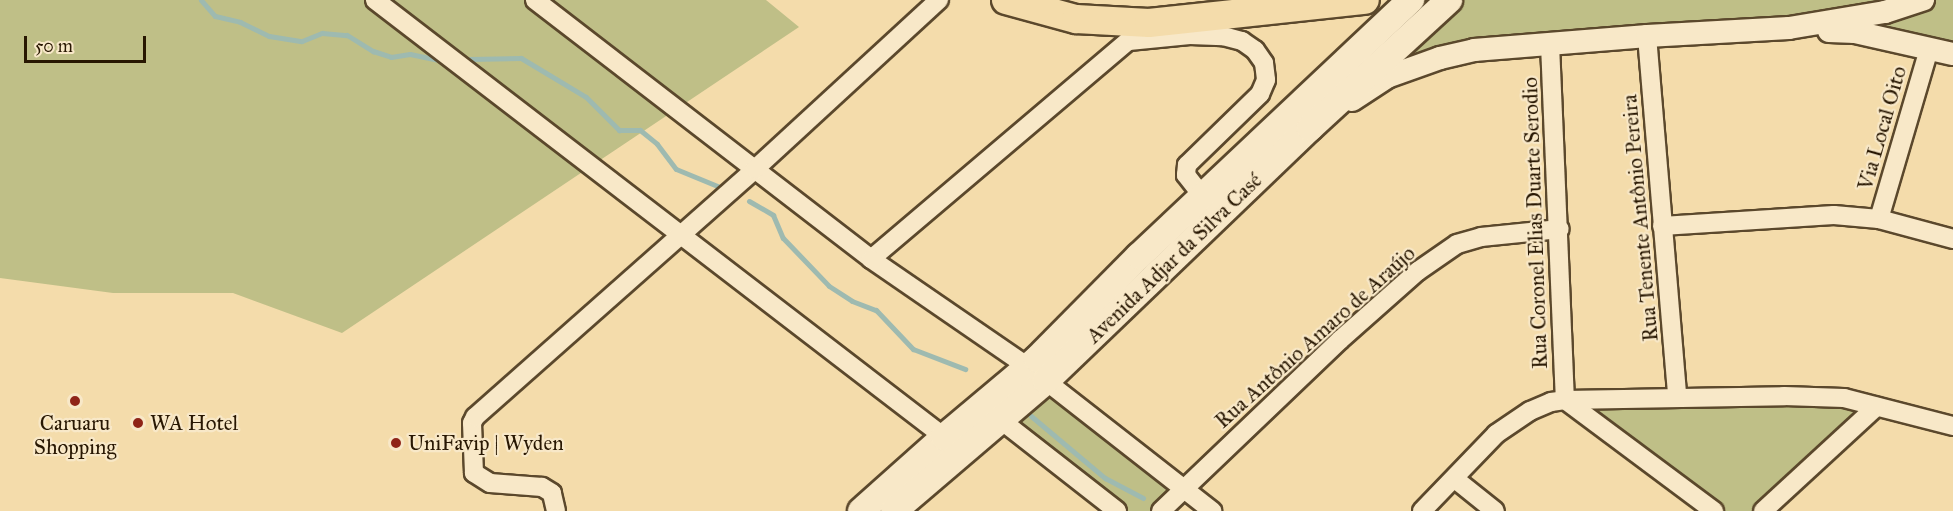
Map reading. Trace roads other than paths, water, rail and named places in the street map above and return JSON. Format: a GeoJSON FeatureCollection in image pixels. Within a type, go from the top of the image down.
{"type":"FeatureCollection","features":[{"type":"Feature","properties":{"kind":"main road"},"geometry":{"type":"LineString","coordinates":[[1006,0],[1076,19],[1139,32],[1365,0]]}},
{"type":"Feature","properties":{"kind":"main road","name":"Avenida Adjar da Silva Casé"},"geometry":{"type":"LineString","coordinates":[[894,511],[1002,421],[1037,374],[1139,256],[1411,0]]}},
{"type":"Feature","properties":{"kind":"main road","name":"Avenida Adjar da Silva Casé"},"geometry":{"type":"LineString","coordinates":[[861,511],[944,436],[1037,374],[1449,0]]}},
{"type":"Feature","properties":{"kind":"street"},"geometry":{"type":"LineString","coordinates":[[375,0],[944,436]]}},
{"type":"Feature","properties":{"kind":"street"},"geometry":{"type":"LineString","coordinates":[[535,0],[871,259],[1037,374],[1212,511]]}},
{"type":"Feature","properties":{"kind":"street"},"geometry":{"type":"LineString","coordinates":[[556,511],[552,493],[542,486],[490,483],[474,473],[472,423],[475,417],[682,234],[939,0]]}},
{"type":"Feature","properties":{"kind":"street"},"geometry":{"type":"LineString","coordinates":[[1310,128],[1387,77],[1474,50],[1647,36],[1789,28],[1885,12],[1923,0]]}},
{"type":"Feature","properties":{"kind":"street"},"geometry":{"type":"LineString","coordinates":[[1789,28],[1855,32],[1953,54]]}},
{"type":"Feature","properties":{"kind":"street"},"geometry":{"type":"LineString","coordinates":[[871,259],[1139,32],[1223,36],[1242,42],[1255,50],[1264,63],[1266,80],[1260,94],[1187,165],[1186,175],[1203,197]]}},
{"type":"Feature","properties":{"kind":"street","name":"Rua Tenente Antônio Pereira"},"geometry":{"type":"LineString","coordinates":[[1647,36],[1677,397]]}},
{"type":"Feature","properties":{"kind":"street","name":"Rua Coronel Elias Duarte Serodio"},"geometry":{"type":"LineString","coordinates":[[1550,44],[1560,229],[1564,400]]}},
{"type":"Feature","properties":{"kind":"street","name":"Via Local Oito"},"geometry":{"type":"LineString","coordinates":[[1879,219],[1929,49]]}},
{"type":"Feature","properties":{"kind":"street"},"geometry":{"type":"LineString","coordinates":[[1662,226],[1834,215],[1879,219],[1953,239]]}},
{"type":"Feature","properties":{"kind":"street","name":"Rua Antônio Amaro de Araújo"},"geometry":{"type":"LineString","coordinates":[[1161,511],[1418,270],[1457,244],[1481,237],[1560,229]]}},
{"type":"Feature","properties":{"kind":"street"},"geometry":{"type":"LineString","coordinates":[[1422,511],[1496,435],[1514,421],[1551,402],[1677,397],[1844,398],[1953,426]]}},
{"type":"Feature","properties":{"kind":"street"},"geometry":{"type":"LineString","coordinates":[[1564,400],[1714,511]]}},
{"type":"Feature","properties":{"kind":"street"},"geometry":{"type":"LineString","coordinates":[[1763,511],[1876,406]]}},
{"type":"Feature","properties":{"kind":"street"},"geometry":{"type":"LineString","coordinates":[[1002,421],[1117,511]]}},
{"type":"Feature","properties":{"kind":"street"},"geometry":{"type":"LineString","coordinates":[[1455,479],[1496,511]]}},
{"type":"Feature","properties":{"kind":"waterway"},"geometry":{"type":"LineString","coordinates":[[201,0],[215,16],[240,22],[269,36],[302,41],[322,33],[347,35],[373,51],[391,57],[410,54],[442,61]]}},
{"type":"Feature","properties":{"kind":"waterway"},"geometry":{"type":"LineString","coordinates":[[470,59],[521,58],[586,97],[619,130],[640,130],[657,144],[676,169],[722,188]]}},
{"type":"Feature","properties":{"kind":"waterway"},"geometry":{"type":"LineString","coordinates":[[749,201],[773,215],[783,238],[829,286],[852,301],[876,310],[913,349],[965,369]]}},
{"type":"Feature","properties":{"kind":"waterway"},"geometry":{"type":"LineString","coordinates":[[1031,416],[1105,478],[1143,498]]}},
{"type":"Feature","properties":{"kind":"place","name":"Caruaru Shopping"},"geometry":{"type":"Point","coordinates":[75,401]}},
{"type":"Feature","properties":{"kind":"place","name":"WA Hotel"},"geometry":{"type":"Point","coordinates":[138,423]}},
{"type":"Feature","properties":{"kind":"place","name":"UniFavip | Wyden"},"geometry":{"type":"Point","coordinates":[396,443]}}]}
